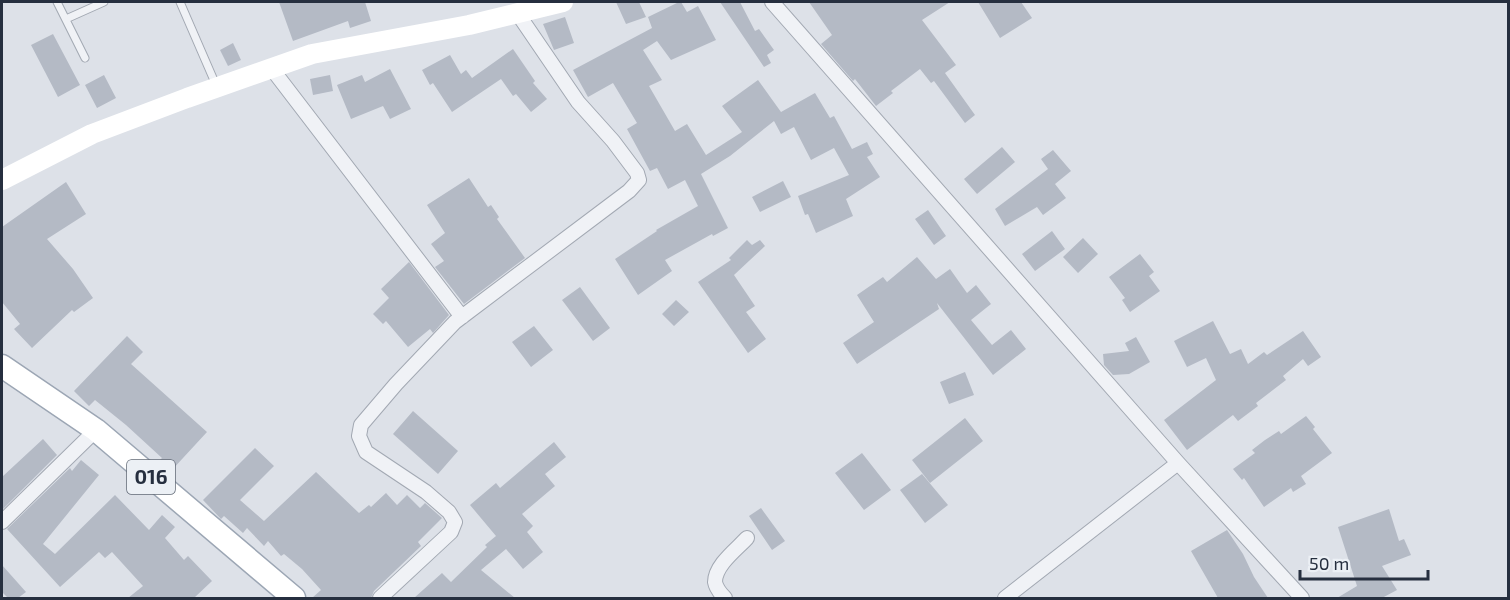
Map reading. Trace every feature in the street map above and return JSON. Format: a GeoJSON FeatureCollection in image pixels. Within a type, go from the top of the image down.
{"type":"FeatureCollection","features":[{"type":"Feature","properties":{"kind":"main road","name":"016"},"geometry":{"type":"LineString","coordinates":[[2,366],[96,430],[294,598]]}},
{"type":"Feature","properties":{"kind":"street"},"geometry":{"type":"LineString","coordinates":[[2,180],[92,134],[312,54],[469,26],[564,2]]}},
{"type":"Feature","properties":{"kind":"street"},"geometry":{"type":"LineString","coordinates":[[772,2],[1178,463],[1302,598]]}},
{"type":"Feature","properties":{"kind":"street"},"geometry":{"type":"LineString","coordinates":[[380,598],[451,531],[456,522],[440,503],[366,452],[361,443],[359,429],[366,416],[462,317],[629,191],[639,180],[637,173],[614,141],[578,102],[518,14]]}},
{"type":"Feature","properties":{"kind":"street"},"geometry":{"type":"LineString","coordinates":[[272,69],[462,317]]}},
{"type":"Feature","properties":{"kind":"street"},"geometry":{"type":"LineString","coordinates":[[2,522],[96,430]]}},
{"type":"Feature","properties":{"kind":"street"},"geometry":{"type":"LineString","coordinates":[[1005,598],[1178,463]]}},
{"type":"Feature","properties":{"kind":"street"},"geometry":{"type":"LineString","coordinates":[[725,598],[715,582],[719,570],[747,538]]}},
{"type":"Feature","properties":{"kind":"lane"},"geometry":{"type":"LineString","coordinates":[[57,2],[85,58]]}},
{"type":"Feature","properties":{"kind":"lane"},"geometry":{"type":"LineString","coordinates":[[66,20],[104,2]]}},
{"type":"Feature","properties":{"kind":"lane"},"geometry":{"type":"LineString","coordinates":[[180,2],[217,88]]}},
{"type":"Feature","properties":{"kind":"building"},"geometry":{"type":"Polygon","coordinates":[[[279,2],[365,2],[371,21],[350,28],[348,21],[293,41],[279,2]]]}},
{"type":"Feature","properties":{"kind":"building"},"geometry":{"type":"Polygon","coordinates":[[[616,2],[639,2],[646,17],[626,24],[616,2]]]}},
{"type":"Feature","properties":{"kind":"building"},"geometry":{"type":"Polygon","coordinates":[[[679,2],[687,12],[698,6],[716,40],[671,60],[657,41],[643,50],[662,80],[649,86],[675,131],[687,124],[706,155],[742,132],[722,106],[758,80],[781,112],[815,93],[830,118],[834,116],[852,149],[867,142],[873,154],[867,157],[880,177],[846,199],[853,216],[816,233],[808,214],[805,215],[798,196],[849,175],[834,148],[811,160],[794,127],[781,134],[774,121],[730,156],[701,174],[728,228],[713,236],[712,234],[665,260],[672,271],[638,295],[615,259],[656,230],[698,206],[685,180],[668,189],[657,168],[650,171],[627,129],[637,123],[613,83],[588,97],[573,70],[652,28],[648,17],[679,2]]]}},
{"type":"Feature","properties":{"kind":"building"},"geometry":{"type":"Polygon","coordinates":[[[720,2],[740,2],[755,31],[759,29],[774,50],[767,55],[771,63],[764,67],[720,2]]]}},
{"type":"Feature","properties":{"kind":"building"},"geometry":{"type":"Polygon","coordinates":[[[809,2],[950,2],[922,20],[956,65],[945,73],[975,115],[965,123],[934,81],[931,83],[920,69],[891,91],[893,93],[876,106],[855,79],[853,81],[821,44],[832,35],[809,2]]]}},
{"type":"Feature","properties":{"kind":"building"},"geometry":{"type":"Polygon","coordinates":[[[978,2],[1021,2],[1032,18],[1000,38],[978,2]]]}},
{"type":"Feature","properties":{"kind":"building"},"geometry":{"type":"Polygon","coordinates":[[[565,17],[574,43],[554,50],[543,24],[565,17]]]}},
{"type":"Feature","properties":{"kind":"building"},"geometry":{"type":"Polygon","coordinates":[[[53,34],[80,85],[58,97],[31,45],[53,34]]]}},
{"type":"Feature","properties":{"kind":"building"},"geometry":{"type":"Polygon","coordinates":[[[233,43],[241,60],[228,66],[220,50],[233,43]]]}},
{"type":"Feature","properties":{"kind":"building"},"geometry":{"type":"Polygon","coordinates":[[[513,49],[535,81],[533,83],[547,99],[531,112],[516,94],[513,96],[501,79],[452,112],[433,83],[430,85],[422,70],[450,55],[461,74],[466,70],[472,78],[513,49]]]}},
{"type":"Feature","properties":{"kind":"building"},"geometry":{"type":"Polygon","coordinates":[[[390,69],[411,109],[390,119],[383,106],[351,119],[337,85],[362,75],[365,82],[390,69]]]}},
{"type":"Feature","properties":{"kind":"building"},"geometry":{"type":"Polygon","coordinates":[[[104,75],[116,98],[97,108],[85,85],[104,75]]]}},
{"type":"Feature","properties":{"kind":"building"},"geometry":{"type":"Polygon","coordinates":[[[330,75],[333,91],[313,95],[310,79],[330,75]]]}},
{"type":"Feature","properties":{"kind":"building"},"geometry":{"type":"Polygon","coordinates":[[[1002,147],[1015,162],[977,194],[964,179],[1002,147]]]}},
{"type":"Feature","properties":{"kind":"building"},"geometry":{"type":"Polygon","coordinates":[[[1053,150],[1071,171],[1055,184],[1066,198],[1043,215],[1037,207],[1005,226],[995,209],[1048,169],[1041,159],[1053,150]]]}},
{"type":"Feature","properties":{"kind":"building"},"geometry":{"type":"Polygon","coordinates":[[[469,178],[488,207],[491,205],[499,217],[497,219],[525,258],[464,304],[435,267],[444,261],[431,244],[445,233],[427,205],[469,178]]]}},
{"type":"Feature","properties":{"kind":"building"},"geometry":{"type":"Polygon","coordinates":[[[783,181],[791,197],[760,212],[752,197],[783,181]]]}},
{"type":"Feature","properties":{"kind":"building"},"geometry":{"type":"Polygon","coordinates":[[[66,182],[86,214],[47,239],[73,269],[93,298],[74,312],[72,310],[32,348],[14,329],[20,324],[2,302],[2,227],[66,182]]]}},
{"type":"Feature","properties":{"kind":"building"},"geometry":{"type":"Polygon","coordinates":[[[928,210],[946,236],[934,245],[915,219],[928,210]]]}},
{"type":"Feature","properties":{"kind":"building"},"geometry":{"type":"Polygon","coordinates":[[[1052,231],[1065,249],[1035,271],[1022,254],[1052,231]]]}},
{"type":"Feature","properties":{"kind":"building"},"geometry":{"type":"Polygon","coordinates":[[[1083,238],[1098,254],[1078,273],[1063,257],[1083,238]]]}},
{"type":"Feature","properties":{"kind":"building"},"geometry":{"type":"Polygon","coordinates":[[[747,240],[752,245],[760,240],[765,246],[734,275],[755,306],[746,312],[766,339],[748,353],[698,282],[731,260],[729,258],[747,240]]]}},
{"type":"Feature","properties":{"kind":"building"},"geometry":{"type":"Polygon","coordinates":[[[1140,254],[1154,272],[1149,276],[1160,291],[1130,312],[1122,300],[1125,298],[1109,277],[1140,254]]]}},
{"type":"Feature","properties":{"kind":"building"},"geometry":{"type":"Polygon","coordinates":[[[917,257],[936,279],[950,269],[967,293],[976,285],[991,304],[971,320],[992,345],[1011,330],[1026,349],[993,375],[937,303],[939,309],[857,364],[843,343],[874,322],[857,295],[883,277],[887,282],[917,257]]]}},
{"type":"Feature","properties":{"kind":"building"},"geometry":{"type":"Polygon","coordinates":[[[409,262],[449,315],[433,333],[430,329],[408,347],[386,321],[383,324],[373,314],[389,298],[381,289],[409,262]]]}},
{"type":"Feature","properties":{"kind":"building"},"geometry":{"type":"Polygon","coordinates":[[[580,287],[610,328],[593,341],[562,300],[580,287]]]}},
{"type":"Feature","properties":{"kind":"building"},"geometry":{"type":"Polygon","coordinates":[[[676,300],[689,312],[674,326],[662,314],[676,300]]]}},
{"type":"Feature","properties":{"kind":"building"},"geometry":{"type":"Polygon","coordinates":[[[1213,321],[1230,354],[1241,349],[1248,364],[1264,352],[1267,355],[1303,331],[1321,357],[1308,366],[1303,359],[1283,376],[1286,380],[1256,403],[1258,406],[1238,421],[1233,415],[1187,450],[1164,420],[1216,380],[1206,358],[1187,367],[1174,341],[1213,321]]]}},
{"type":"Feature","properties":{"kind":"building"},"geometry":{"type":"Polygon","coordinates":[[[534,326],[553,350],[531,367],[512,342],[534,326]]]}},
{"type":"Feature","properties":{"kind":"building"},"geometry":{"type":"Polygon","coordinates":[[[127,336],[143,352],[131,364],[207,432],[171,471],[160,460],[162,458],[126,425],[95,400],[89,406],[74,391],[127,336]]]}},
{"type":"Feature","properties":{"kind":"building"},"geometry":{"type":"Polygon","coordinates":[[[1136,337],[1150,362],[1129,374],[1113,375],[1104,365],[1103,354],[1129,351],[1125,343],[1136,337]]]}},
{"type":"Feature","properties":{"kind":"building"},"geometry":{"type":"Polygon","coordinates":[[[965,372],[974,395],[949,404],[940,382],[965,372]]]}},
{"type":"Feature","properties":{"kind":"building"},"geometry":{"type":"Polygon","coordinates":[[[413,411],[458,451],[438,474],[393,434],[413,411]]]}},
{"type":"Feature","properties":{"kind":"building"},"geometry":{"type":"Polygon","coordinates":[[[1306,416],[1332,453],[1301,476],[1306,484],[1293,492],[1291,488],[1264,507],[1244,478],[1242,480],[1233,469],[1255,453],[1252,450],[1265,440],[1279,431],[1281,434],[1306,416]]]}},
{"type":"Feature","properties":{"kind":"building"},"geometry":{"type":"Polygon","coordinates":[[[965,418],[983,441],[930,483],[912,460],[965,418]]]}},
{"type":"Feature","properties":{"kind":"building"},"geometry":{"type":"Polygon","coordinates":[[[43,439],[57,455],[2,510],[2,477],[43,439]]]}},
{"type":"Feature","properties":{"kind":"building"},"geometry":{"type":"Polygon","coordinates":[[[554,442],[566,457],[545,474],[555,486],[522,514],[533,526],[527,532],[543,552],[523,569],[506,549],[481,570],[515,598],[414,598],[442,573],[451,582],[496,536],[470,505],[496,483],[500,488],[554,442]]]}},
{"type":"Feature","properties":{"kind":"building"},"geometry":{"type":"Polygon","coordinates":[[[255,448],[274,466],[240,500],[264,521],[316,472],[359,513],[369,505],[371,507],[386,493],[397,505],[407,495],[420,508],[425,503],[442,518],[418,542],[421,546],[374,591],[371,598],[312,598],[321,590],[302,569],[284,554],[281,556],[268,541],[264,546],[247,528],[243,533],[224,516],[221,519],[203,500],[255,448]]]}},
{"type":"Feature","properties":{"kind":"building"},"geometry":{"type":"Polygon","coordinates":[[[862,453],[891,490],[864,510],[835,473],[862,453]]]}},
{"type":"Feature","properties":{"kind":"building"},"geometry":{"type":"Polygon","coordinates":[[[81,460],[99,475],[43,544],[55,554],[115,495],[149,530],[162,515],[175,527],[165,538],[184,560],[188,556],[212,581],[194,598],[128,598],[143,586],[112,552],[105,558],[99,552],[60,587],[7,529],[70,468],[72,471],[81,460]]]}},
{"type":"Feature","properties":{"kind":"building"},"geometry":{"type":"Polygon","coordinates":[[[922,474],[948,505],[925,523],[900,490],[922,474]]]}},
{"type":"Feature","properties":{"kind":"building"},"geometry":{"type":"Polygon","coordinates":[[[761,508],[785,541],[772,550],[749,516],[761,508]]]}},
{"type":"Feature","properties":{"kind":"building"},"geometry":{"type":"Polygon","coordinates":[[[1389,509],[1399,541],[1404,539],[1411,555],[1382,566],[1397,590],[1382,598],[1337,598],[1357,586],[1338,527],[1389,509]]]}},
{"type":"Feature","properties":{"kind":"building"},"geometry":{"type":"Polygon","coordinates":[[[1227,530],[1268,598],[1218,598],[1191,551],[1227,530]]]}},
{"type":"Feature","properties":{"kind":"building"},"geometry":{"type":"Polygon","coordinates":[[[2,565],[26,592],[18,598],[8,598],[2,592],[2,565]]]}}]}
